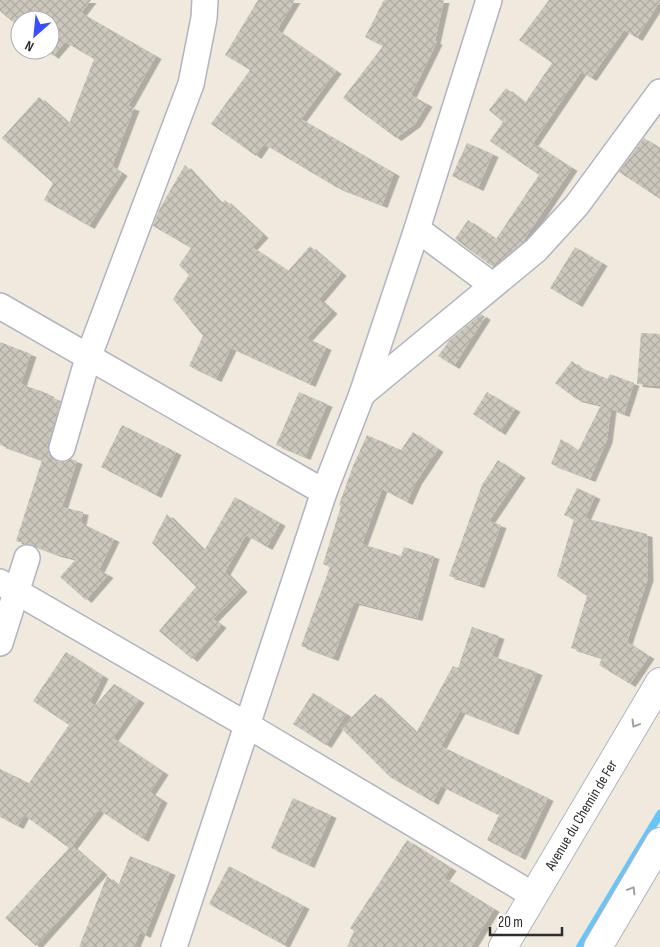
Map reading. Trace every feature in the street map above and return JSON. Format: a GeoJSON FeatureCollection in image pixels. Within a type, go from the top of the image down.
{"type":"FeatureCollection","features":[{"type":"Feature","properties":{"kind":"main road","name":"Avenue du Chemin de Fer"},"geometry":{"type":"LineString","coordinates":[[503,947],[660,682]]}},
{"type":"Feature","properties":{"kind":"main road"},"geometry":{"type":"LineString","coordinates":[[607,944],[660,842]]}},
{"type":"Feature","properties":{"kind":"street"},"geometry":{"type":"LineString","coordinates":[[62,448],[88,358],[191,84],[204,18],[205,0]]}},
{"type":"Feature","properties":{"kind":"street"},"geometry":{"type":"LineString","coordinates":[[174,947],[324,492],[362,394],[490,0]]}},
{"type":"Feature","properties":{"kind":"street"},"geometry":{"type":"LineString","coordinates":[[362,394],[536,250],[576,205],[660,92]]}},
{"type":"Feature","properties":{"kind":"street"},"geometry":{"type":"LineString","coordinates":[[417,229],[492,285]]}},
{"type":"Feature","properties":{"kind":"street"},"geometry":{"type":"LineString","coordinates":[[0,306],[324,492]]}},
{"type":"Feature","properties":{"kind":"street"},"geometry":{"type":"LineString","coordinates":[[0,643],[8,586],[28,558]]}},
{"type":"Feature","properties":{"kind":"street"},"geometry":{"type":"LineString","coordinates":[[8,586],[533,895]]}},
{"type":"Feature","properties":{"kind":"building"},"geometry":{"type":"Polygon","coordinates":[[[0,0],[91,0],[81,13],[156,56],[128,106],[134,108],[112,166],[122,173],[89,226],[44,200],[53,183],[2,138],[39,97],[69,124],[94,59],[65,42],[60,48],[60,10],[10,10],[10,20],[0,11],[0,0]]]}},
{"type":"Feature","properties":{"kind":"building"},"geometry":{"type":"Polygon","coordinates":[[[258,0],[295,0],[277,30],[336,71],[301,119],[394,173],[382,205],[336,187],[264,144],[256,156],[211,124],[250,70],[225,55],[258,0]]]}},
{"type":"Feature","properties":{"kind":"building"},"geometry":{"type":"Polygon","coordinates":[[[384,0],[444,0],[435,41],[437,42],[411,95],[427,104],[415,124],[396,138],[343,98],[383,46],[365,37],[384,0]]]}},
{"type":"Feature","properties":{"kind":"building"},"geometry":{"type":"Polygon","coordinates":[[[549,0],[660,1],[637,38],[624,30],[591,78],[581,72],[533,143],[572,168],[522,243],[493,267],[455,239],[468,220],[496,239],[539,175],[490,141],[503,122],[489,110],[506,88],[525,103],[552,63],[519,40],[549,0]]]}},
{"type":"Feature","properties":{"kind":"building"},"geometry":{"type":"Polygon","coordinates":[[[644,138],[660,148],[660,199],[619,172],[644,138]]]}},
{"type":"Feature","properties":{"kind":"building"},"geometry":{"type":"Polygon","coordinates":[[[467,143],[493,154],[478,188],[452,176],[467,143]]]}},
{"type":"Feature","properties":{"kind":"building"},"geometry":{"type":"Polygon","coordinates":[[[185,165],[221,204],[225,200],[263,235],[252,247],[288,271],[310,246],[341,273],[319,299],[332,311],[307,338],[326,347],[310,384],[231,348],[216,379],[189,366],[203,336],[173,299],[189,275],[179,265],[191,248],[153,226],[160,208],[185,165]]]}},
{"type":"Feature","properties":{"kind":"building"},"geometry":{"type":"Polygon","coordinates":[[[575,247],[602,263],[577,304],[550,288],[575,247]]]}},
{"type":"Feature","properties":{"kind":"building"},"geometry":{"type":"Polygon","coordinates":[[[481,314],[485,317],[454,366],[438,356],[449,341],[481,314]]]}},
{"type":"Feature","properties":{"kind":"building"},"geometry":{"type":"Polygon","coordinates":[[[641,333],[660,334],[660,386],[637,384],[641,333]]]}},
{"type":"Feature","properties":{"kind":"building"},"geometry":{"type":"Polygon","coordinates":[[[0,342],[31,354],[21,384],[49,394],[48,396],[61,401],[48,444],[48,452],[51,458],[58,462],[65,462],[71,459],[77,461],[62,507],[83,512],[81,523],[114,539],[99,570],[108,575],[86,600],[60,577],[76,559],[16,541],[42,460],[0,445],[0,342]]]}},
{"type":"Feature","properties":{"kind":"building"},"geometry":{"type":"Polygon","coordinates":[[[572,361],[579,367],[608,379],[610,374],[634,383],[624,414],[611,409],[607,440],[590,479],[551,464],[561,439],[578,451],[601,405],[576,399],[555,383],[572,361]]]}},
{"type":"Feature","properties":{"kind":"building"},"geometry":{"type":"Polygon","coordinates":[[[299,392],[327,404],[305,457],[276,445],[299,392]]]}},
{"type":"Feature","properties":{"kind":"building"},"geometry":{"type":"Polygon","coordinates":[[[487,392],[515,409],[500,432],[473,414],[487,392]]]}},
{"type":"Feature","properties":{"kind":"building"},"geometry":{"type":"Polygon","coordinates":[[[122,425],[176,452],[156,495],[101,467],[122,425]]]}},
{"type":"Feature","properties":{"kind":"building"},"geometry":{"type":"Polygon","coordinates":[[[413,432],[438,449],[416,482],[407,502],[382,489],[362,544],[401,556],[404,547],[434,556],[417,618],[354,602],[333,658],[301,646],[330,567],[323,564],[341,506],[339,505],[367,435],[401,450],[413,432]]]}},
{"type":"Feature","properties":{"kind":"building"},"geometry":{"type":"Polygon","coordinates":[[[498,460],[520,475],[489,521],[501,525],[479,585],[449,576],[482,485],[498,460]]]}},
{"type":"Feature","properties":{"kind":"building"},"geometry":{"type":"Polygon","coordinates":[[[577,488],[595,496],[585,518],[647,534],[648,578],[627,642],[649,656],[630,684],[599,665],[602,658],[571,648],[587,596],[557,576],[574,519],[564,515],[577,488]]]}},
{"type":"Feature","properties":{"kind":"building"},"geometry":{"type":"Polygon","coordinates":[[[235,497],[280,523],[267,547],[246,535],[225,572],[242,589],[213,619],[221,625],[192,659],[159,631],[196,587],[152,543],[167,514],[204,551],[235,497]]]}},
{"type":"Feature","properties":{"kind":"building"},"geometry":{"type":"Polygon","coordinates":[[[472,627],[499,636],[492,656],[537,672],[513,732],[460,711],[441,746],[548,798],[520,857],[487,840],[499,815],[441,786],[433,802],[390,777],[341,728],[375,694],[416,733],[453,666],[458,668],[472,627]]]}},
{"type":"Feature","properties":{"kind":"building"},"geometry":{"type":"Polygon","coordinates":[[[66,652],[103,676],[90,702],[95,706],[114,684],[139,700],[113,738],[163,772],[150,792],[162,800],[143,839],[99,810],[72,846],[102,872],[36,946],[5,918],[69,848],[24,815],[18,826],[0,817],[0,769],[29,783],[69,725],[33,701],[66,652]]]}},
{"type":"Feature","properties":{"kind":"building"},"geometry":{"type":"Polygon","coordinates":[[[313,693],[346,714],[326,745],[293,724],[313,693]]]}},
{"type":"Feature","properties":{"kind":"building"},"geometry":{"type":"Polygon","coordinates":[[[293,798],[331,815],[309,865],[271,848],[293,798]]]}},
{"type":"Feature","properties":{"kind":"building"},"geometry":{"type":"Polygon","coordinates":[[[407,840],[451,868],[444,878],[494,909],[471,947],[347,947],[354,931],[350,928],[407,840]]]}},
{"type":"Feature","properties":{"kind":"building"},"geometry":{"type":"Polygon","coordinates":[[[130,856],[170,872],[145,935],[140,932],[134,947],[79,947],[107,876],[118,886],[130,856]]]}},
{"type":"Feature","properties":{"kind":"building"},"geometry":{"type":"Polygon","coordinates":[[[229,866],[304,906],[284,945],[209,904],[229,866]]]}},
{"type":"Feature","properties":{"kind":"waterway"},"geometry":{"type":"LineString","coordinates":[[580,947],[660,814]]}}]}
